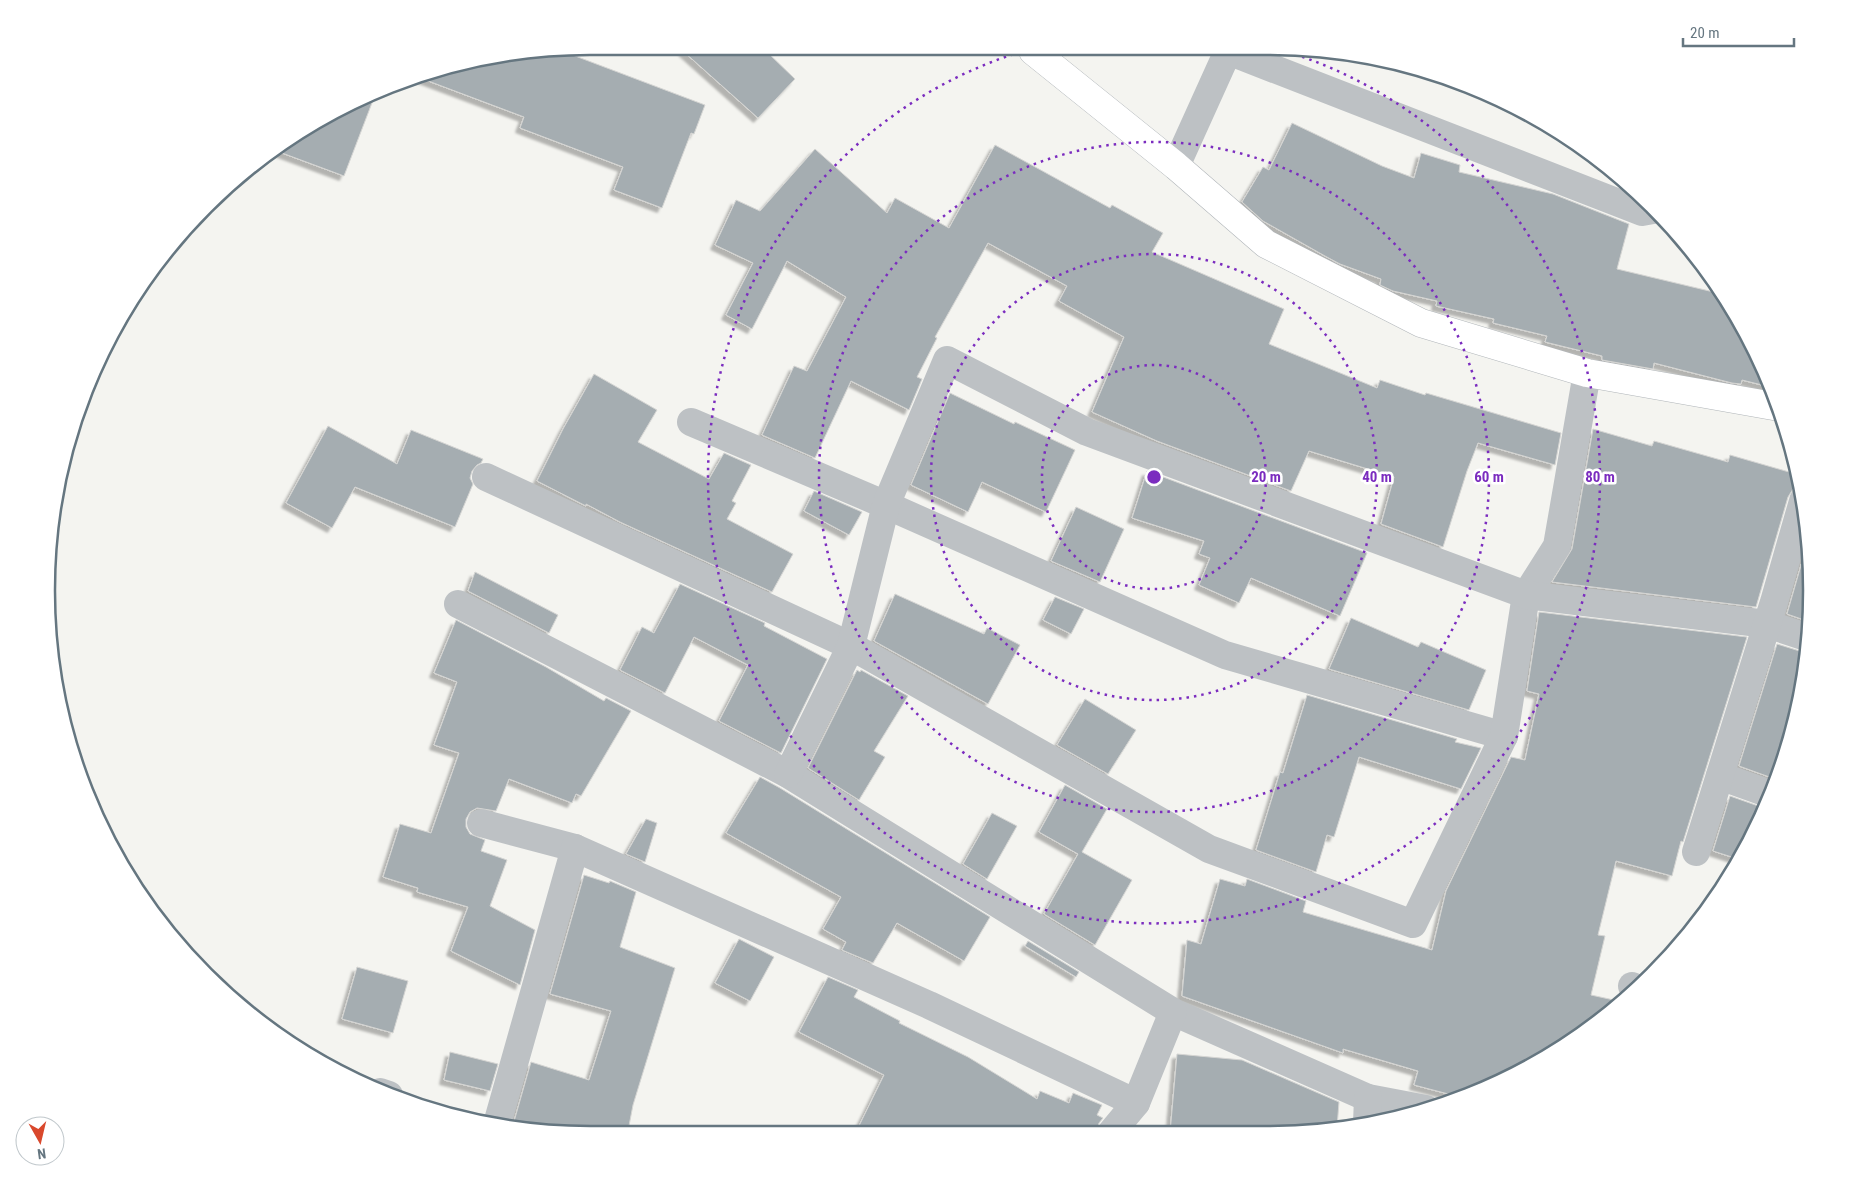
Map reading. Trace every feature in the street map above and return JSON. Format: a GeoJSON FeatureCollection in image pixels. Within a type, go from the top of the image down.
{"type":"FeatureCollection","features":[{"type":"Feature","properties":{"kind":"main road"},"geometry":{"type":"LineString","coordinates":[[1041,55],[1176,166],[1266,244],[1421,323],[1587,373],[1770,405]]}},
{"type":"Feature","properties":{"kind":"street"},"geometry":{"type":"LineString","coordinates":[[1176,166],[1226,55]]}},
{"type":"Feature","properties":{"kind":"street"},"geometry":{"type":"LineString","coordinates":[[1238,55],[1642,212],[1645,211]]}},
{"type":"Feature","properties":{"kind":"street"},"geometry":{"type":"LineString","coordinates":[[788,774],[851,646],[886,505],[947,360],[1086,432],[1526,595],[1768,624],[1801,635]]}},
{"type":"Feature","properties":{"kind":"street"},"geometry":{"type":"LineString","coordinates":[[486,477],[851,646],[1209,850],[1413,924],[1504,736],[1526,595],[1557,546],[1587,373]]}},
{"type":"Feature","properties":{"kind":"street"},"geometry":{"type":"LineString","coordinates":[[691,422],[886,505],[1225,655],[1504,736]]}},
{"type":"Feature","properties":{"kind":"street"},"geometry":{"type":"LineString","coordinates":[[1696,852],[1768,624],[1798,519]]}},
{"type":"Feature","properties":{"kind":"street"},"geometry":{"type":"LineString","coordinates":[[458,604],[788,774],[1174,1012],[1367,1110],[1400,1109]]}},
{"type":"Feature","properties":{"kind":"street"},"geometry":{"type":"LineString","coordinates":[[1720,776],[1763,792]]}},
{"type":"Feature","properties":{"kind":"street"},"geometry":{"type":"LineString","coordinates":[[481,823],[575,848],[920,1001],[1136,1103]]}},
{"type":"Feature","properties":{"kind":"street"},"geometry":{"type":"LineString","coordinates":[[499,1118],[575,848]]}},
{"type":"Feature","properties":{"kind":"street"},"geometry":{"type":"LineString","coordinates":[[1117,1126],[1136,1103],[1174,1012]]}},
{"type":"Feature","properties":{"kind":"building"},"geometry":{"type":"Polygon","coordinates":[[[574,55],[705,105],[694,134],[691,133],[662,208],[614,190],[623,167],[520,128],[524,117],[427,80],[486,65],[574,55]]]}},
{"type":"Feature","properties":{"kind":"building"},"geometry":{"type":"Polygon","coordinates":[[[687,55],[770,55],[795,79],[758,118],[687,55]]]}},
{"type":"Feature","properties":{"kind":"building"},"geometry":{"type":"Polygon","coordinates":[[[372,102],[344,176],[282,153],[323,127],[372,102]]]}},
{"type":"Feature","properties":{"kind":"building"},"geometry":{"type":"Polygon","coordinates":[[[1292,123],[1382,166],[1414,178],[1421,153],[1460,165],[1459,172],[1553,194],[1629,224],[1617,269],[1712,292],[1748,354],[1762,385],[1742,380],[1741,384],[1732,383],[1654,363],[1653,369],[1602,360],[1602,356],[1545,342],[1547,336],[1493,323],[1494,319],[1436,306],[1437,301],[1393,291],[1380,285],[1381,279],[1340,264],[1263,221],[1242,202],[1263,167],[1269,170],[1292,123]]]}},
{"type":"Feature","properties":{"kind":"building"},"geometry":{"type":"Polygon","coordinates":[[[995,145],[1110,208],[1112,205],[1163,233],[1152,252],[1284,309],[1269,344],[1377,388],[1380,380],[1425,395],[1426,393],[1561,433],[1555,465],[1478,443],[1443,547],[1381,524],[1394,477],[1309,451],[1291,491],[1157,441],[1092,412],[1124,337],[1059,301],[1067,286],[988,243],[935,337],[937,338],[917,377],[922,379],[909,410],[851,381],[815,458],[762,435],[794,366],[807,371],[846,297],[787,261],[752,329],[726,315],[753,263],[715,245],[736,200],[760,211],[815,149],[887,213],[895,198],[949,228],[995,145]]]}},
{"type":"Feature","properties":{"kind":"building"},"geometry":{"type":"Polygon","coordinates":[[[594,374],[657,410],[638,442],[709,479],[724,453],[751,465],[732,501],[736,503],[727,519],[793,554],[772,592],[620,522],[586,504],[586,506],[537,481],[563,429],[594,374]]]}},
{"type":"Feature","properties":{"kind":"building"},"geometry":{"type":"Polygon","coordinates":[[[950,393],[1014,424],[1015,422],[1075,450],[1046,512],[982,482],[968,512],[911,485],[950,393]]]}},
{"type":"Feature","properties":{"kind":"building"},"geometry":{"type":"Polygon","coordinates":[[[328,426],[397,464],[411,430],[483,459],[472,471],[470,478],[473,484],[455,527],[355,487],[332,528],[286,503],[328,426]]]}},
{"type":"Feature","properties":{"kind":"building"},"geometry":{"type":"Polygon","coordinates":[[[1593,429],[1652,446],[1654,441],[1728,462],[1730,455],[1790,472],[1793,489],[1788,497],[1756,607],[1552,582],[1572,549],[1593,429]]]}},
{"type":"Feature","properties":{"kind":"building"},"geometry":{"type":"Polygon","coordinates":[[[1147,471],[1367,553],[1340,616],[1251,578],[1239,603],[1199,585],[1210,558],[1199,554],[1204,541],[1132,518],[1147,471]]]}},
{"type":"Feature","properties":{"kind":"building"},"geometry":{"type":"Polygon","coordinates":[[[814,491],[862,512],[849,535],[804,511],[814,491]]]}},
{"type":"Feature","properties":{"kind":"building"},"geometry":{"type":"Polygon","coordinates":[[[1076,507],[1124,529],[1100,582],[1051,561],[1076,507]]]}},
{"type":"Feature","properties":{"kind":"building"},"geometry":{"type":"Polygon","coordinates":[[[1802,561],[1802,619],[1787,614],[1802,561]]]}},
{"type":"Feature","properties":{"kind":"building"},"geometry":{"type":"Polygon","coordinates":[[[475,572],[558,615],[549,633],[468,591],[475,572]]]}},
{"type":"Feature","properties":{"kind":"building"},"geometry":{"type":"Polygon","coordinates":[[[680,584],[765,623],[764,626],[827,659],[781,753],[719,721],[748,665],[694,637],[665,693],[620,670],[642,627],[654,633],[680,584]]]}},
{"type":"Feature","properties":{"kind":"building"},"geometry":{"type":"Polygon","coordinates":[[[895,594],[984,634],[987,628],[1020,645],[988,704],[874,641],[895,594]]]}},
{"type":"Feature","properties":{"kind":"building"},"geometry":{"type":"Polygon","coordinates":[[[1055,597],[1084,609],[1071,634],[1043,620],[1055,597]]]}},
{"type":"Feature","properties":{"kind":"building"},"geometry":{"type":"Polygon","coordinates":[[[1539,612],[1747,637],[1683,842],[1681,841],[1672,876],[1616,861],[1598,935],[1605,936],[1591,995],[1612,1000],[1565,1036],[1535,1054],[1504,1071],[1449,1094],[1414,1085],[1418,1071],[1343,1049],[1343,1053],[1182,996],[1187,940],[1201,944],[1220,879],[1245,886],[1247,879],[1306,901],[1303,912],[1432,950],[1446,891],[1511,757],[1525,760],[1539,694],[1527,691],[1539,612]]]}},
{"type":"Feature","properties":{"kind":"building"},"geometry":{"type":"Polygon","coordinates":[[[1351,618],[1418,647],[1421,642],[1486,670],[1469,710],[1329,669],[1351,618]]]}},
{"type":"Feature","properties":{"kind":"building"},"geometry":{"type":"Polygon","coordinates":[[[456,620],[546,667],[604,701],[606,698],[631,711],[581,796],[576,794],[572,803],[509,779],[496,811],[477,808],[470,812],[466,819],[466,827],[470,834],[485,840],[481,851],[507,860],[490,906],[535,930],[520,985],[451,951],[468,907],[417,892],[418,888],[383,877],[400,824],[431,833],[459,753],[434,745],[457,682],[434,673],[456,620]]]}},
{"type":"Feature","properties":{"kind":"building"},"geometry":{"type":"Polygon","coordinates":[[[1777,644],[1799,651],[1793,695],[1785,729],[1769,777],[1739,766],[1777,644]]]}},
{"type":"Feature","properties":{"kind":"building"},"geometry":{"type":"Polygon","coordinates":[[[857,670],[860,672],[861,670],[908,696],[874,751],[885,757],[859,800],[808,768],[857,670]]]}},
{"type":"Feature","properties":{"kind":"building"},"geometry":{"type":"Polygon","coordinates":[[[1307,695],[1457,739],[1455,742],[1481,748],[1461,789],[1359,757],[1334,837],[1327,835],[1316,872],[1256,850],[1280,772],[1283,773],[1307,695]]]}},
{"type":"Feature","properties":{"kind":"building"},"geometry":{"type":"Polygon","coordinates":[[[1085,699],[1136,730],[1108,774],[1057,745],[1085,699]]]}},
{"type":"Feature","properties":{"kind":"building"},"geometry":{"type":"Polygon","coordinates":[[[760,777],[990,917],[964,961],[897,923],[873,963],[842,950],[846,942],[823,929],[841,897],[726,833],[760,777]]]}},
{"type":"Feature","properties":{"kind":"building"},"geometry":{"type":"Polygon","coordinates":[[[1065,785],[1107,809],[1082,852],[1132,880],[1095,945],[1044,914],[1078,854],[1039,832],[1065,785]]]}},
{"type":"Feature","properties":{"kind":"building"},"geometry":{"type":"Polygon","coordinates":[[[1730,796],[1757,806],[1732,857],[1713,851],[1730,796]]]}},
{"type":"Feature","properties":{"kind":"building"},"geometry":{"type":"Polygon","coordinates":[[[992,813],[1017,826],[987,879],[963,864],[992,813]]]}},
{"type":"Feature","properties":{"kind":"building"},"geometry":{"type":"Polygon","coordinates":[[[646,819],[657,823],[645,862],[626,854],[646,819]]]}},
{"type":"Feature","properties":{"kind":"building"},"geometry":{"type":"Polygon","coordinates":[[[584,875],[609,883],[610,881],[636,892],[620,947],[675,968],[633,1105],[629,1126],[555,1125],[514,1120],[531,1062],[589,1080],[611,1011],[550,994],[584,875]]]}},
{"type":"Feature","properties":{"kind":"building"},"geometry":{"type":"Polygon","coordinates":[[[739,939],[774,957],[750,1001],[715,983],[739,939]]]}},
{"type":"Feature","properties":{"kind":"building"},"geometry":{"type":"Polygon","coordinates":[[[1028,941],[1079,972],[1076,977],[1025,946],[1028,941]]]}},
{"type":"Feature","properties":{"kind":"building"},"geometry":{"type":"Polygon","coordinates":[[[357,967],[408,981],[393,1033],[342,1019],[357,967]]]}},
{"type":"Feature","properties":{"kind":"building"},"geometry":{"type":"Polygon","coordinates":[[[828,977],[858,990],[854,997],[900,1021],[899,1023],[968,1057],[1037,1099],[1040,1091],[1069,1103],[1073,1093],[1102,1105],[1097,1115],[1103,1118],[1098,1126],[859,1126],[884,1075],[799,1032],[828,977]]]}},
{"type":"Feature","properties":{"kind":"building"},"geometry":{"type":"Polygon","coordinates":[[[450,1052],[498,1064],[490,1091],[444,1080],[450,1052]]]}},
{"type":"Feature","properties":{"kind":"building"},"geometry":{"type":"Polygon","coordinates":[[[1177,1054],[1242,1060],[1339,1102],[1337,1121],[1303,1125],[1171,1126],[1177,1054]]]}}]}
